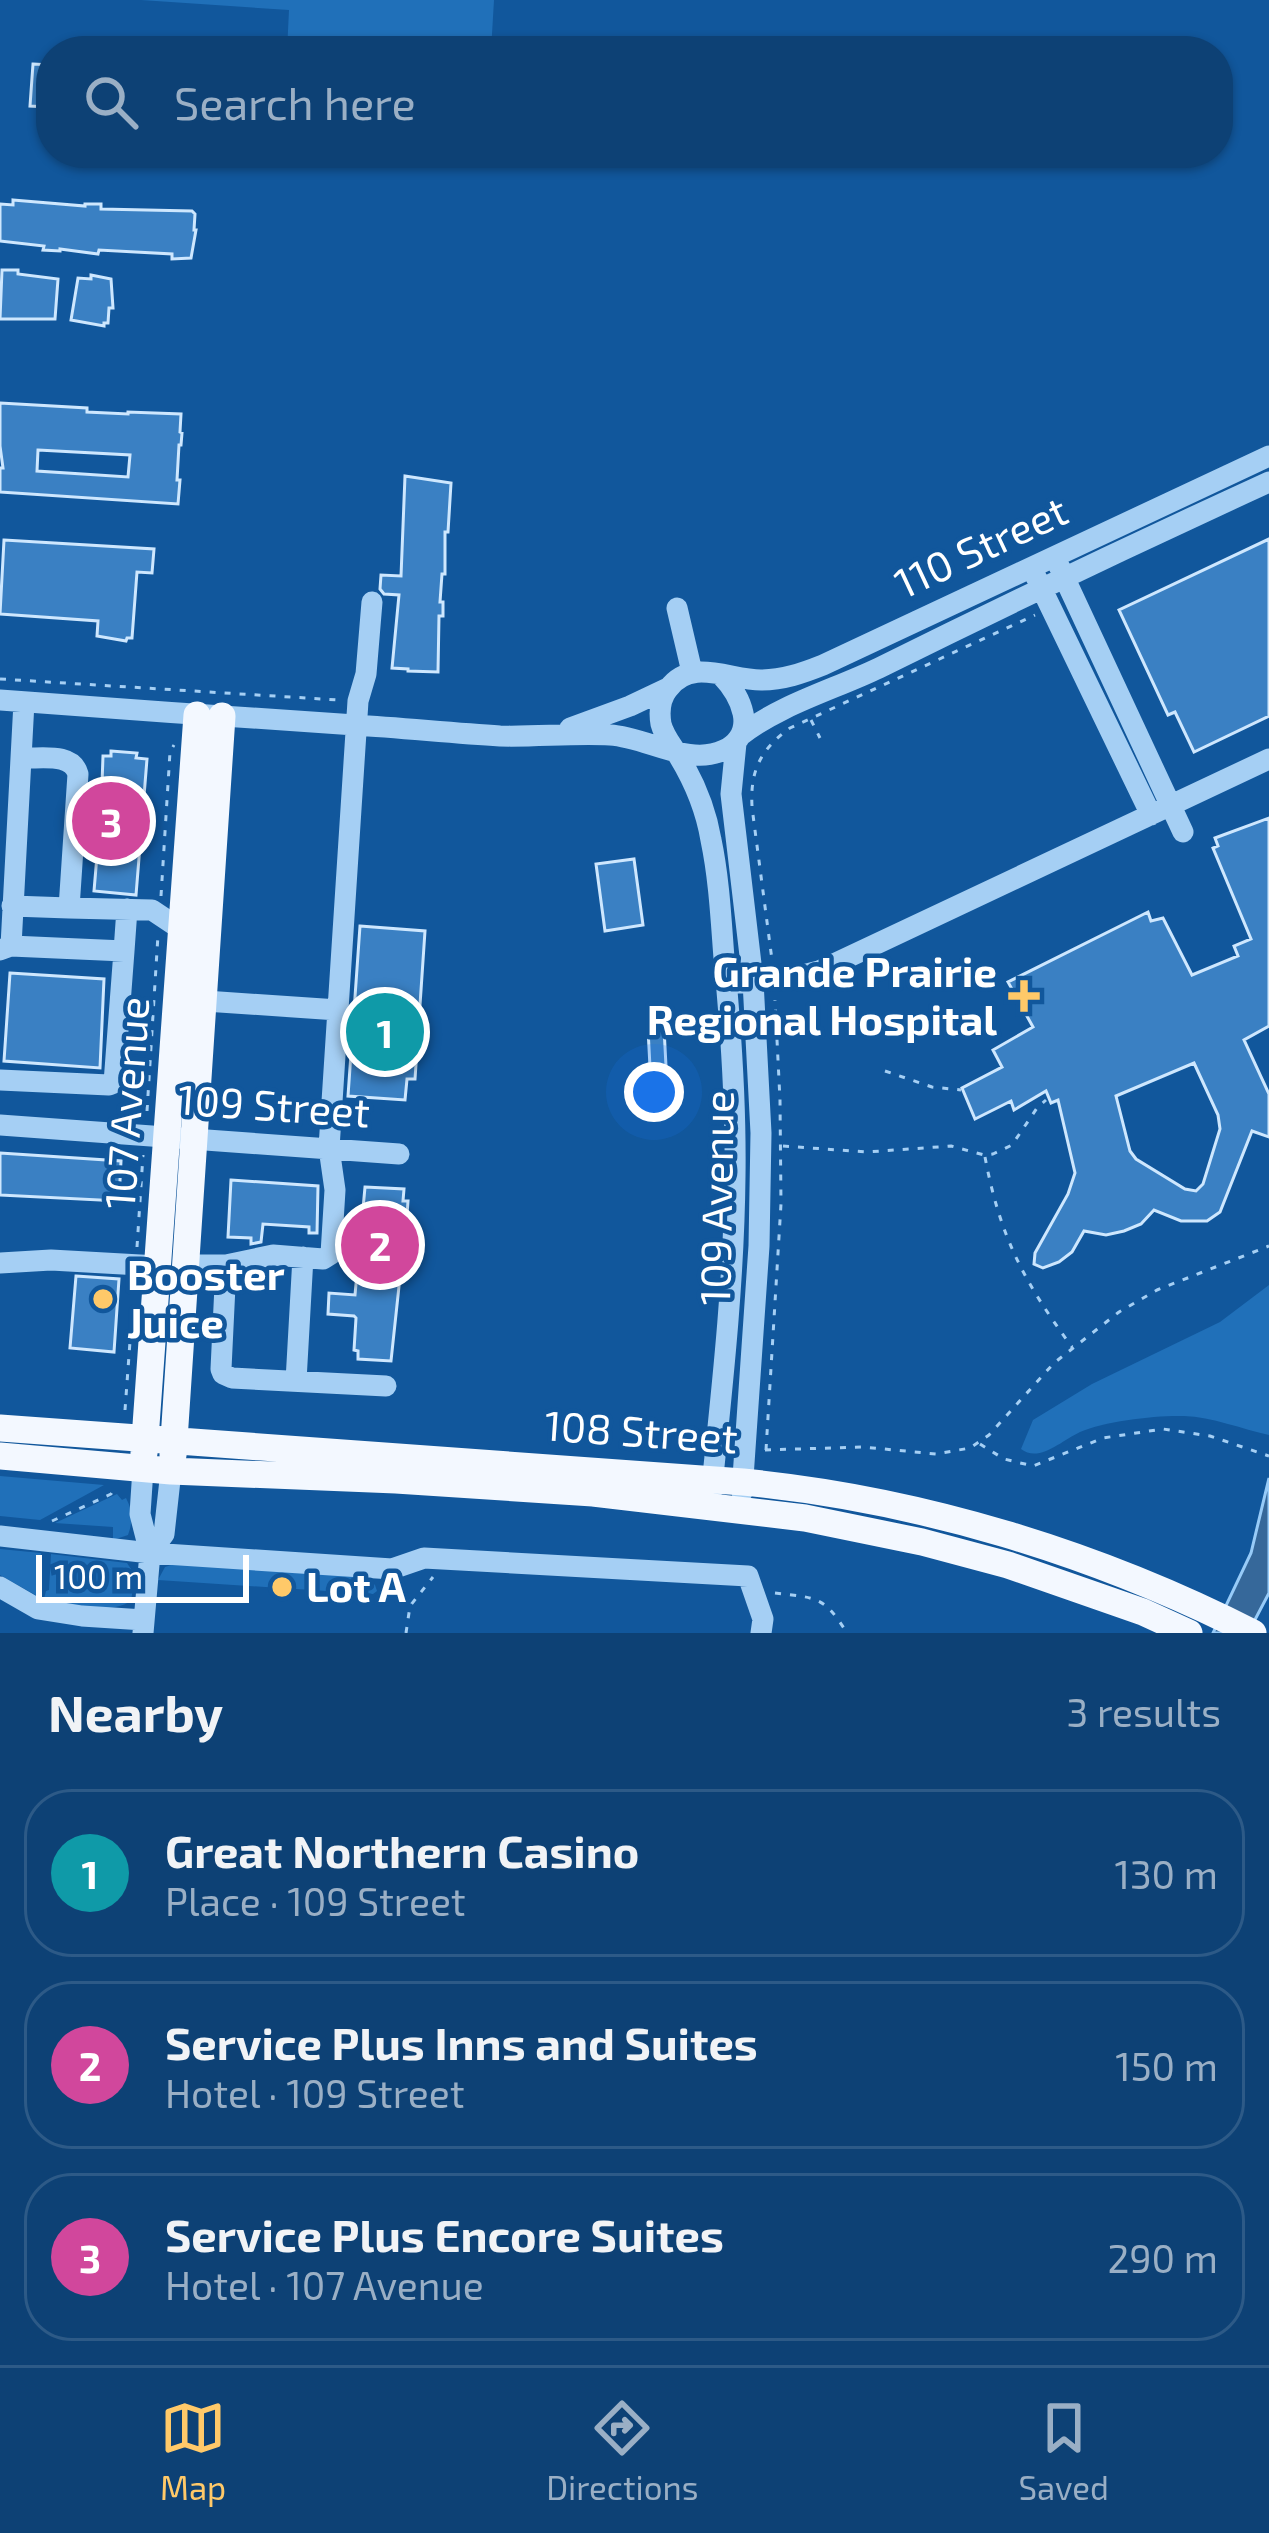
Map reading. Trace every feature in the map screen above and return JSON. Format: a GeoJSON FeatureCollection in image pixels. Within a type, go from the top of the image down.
{"type":"FeatureCollection","features":[{"type":"Feature","properties":{"kind":"main road","name":"107 Avenue"},"geometry":{"type":"LineString","coordinates":[[157,1470],[174,1441],[172,1266],[181,1138],[182,930],[209,716]]}},
{"type":"Feature","properties":{"kind":"main road","name":"107 Avenue"},"geometry":{"type":"LineString","coordinates":[[181,1138],[205,1000],[209,716]]}},
{"type":"Feature","properties":{"kind":"main road","name":"107 Avenue"},"geometry":{"type":"LineString","coordinates":[[157,1470],[145,1439],[172,1266]]}},
{"type":"Feature","properties":{"kind":"main road","name":"108 Street"},"geometry":{"type":"LineString","coordinates":[[0,1428],[712,1494],[740,1511],[842,1524],[942,1547],[1056,1581],[1184,1630]]}},
{"type":"Feature","properties":{"kind":"main road","name":"108 Street"},"geometry":{"type":"LineString","coordinates":[[0,1456],[157,1470],[593,1493],[712,1494],[743,1481],[940,1516],[1084,1561],[1192,1602],[1253,1633]]}},
{"type":"Feature","properties":{"kind":"street","name":"110 Street"},"geometry":{"type":"LineString","coordinates":[[721,675],[761,680],[802,674],[1269,456]]}},
{"type":"Feature","properties":{"kind":"street","name":"110 Street"},"geometry":{"type":"LineString","coordinates":[[738,740],[781,711],[1046,597],[1064,577],[1269,482]]}},
{"type":"Feature","properties":{"kind":"street"},"geometry":{"type":"LineString","coordinates":[[1054,555],[1161,810]]}},
{"type":"Feature","properties":{"kind":"street"},"geometry":{"type":"LineString","coordinates":[[1030,566],[1161,810],[1183,832]]}},
{"type":"Feature","properties":{"kind":"street"},"geometry":{"type":"LineString","coordinates":[[0,1262],[172,1266],[226,1264],[273,1255],[323,1259],[331,1254],[335,1190],[329,1148],[356,725],[372,602]]}},
{"type":"Feature","properties":{"kind":"street"},"geometry":{"type":"LineString","coordinates":[[677,608],[692,672]]}},
{"type":"Feature","properties":{"kind":"street"},"geometry":{"type":"LineString","coordinates":[[0,700],[535,736],[634,737],[698,756],[712,755],[738,740],[743,706],[721,675],[692,672],[668,688],[580,725],[535,736]]}},
{"type":"Feature","properties":{"kind":"street"},"geometry":{"type":"LineString","coordinates":[[668,688],[662,699],[661,722],[676,751]]}},
{"type":"Feature","properties":{"kind":"street"},"geometry":{"type":"LineString","coordinates":[[24,702],[12,906],[5,948],[124,951]]}},
{"type":"Feature","properties":{"kind":"street","name":"109 Avenue"},"geometry":{"type":"LineString","coordinates":[[738,740],[732,810],[747,910],[764,980],[761,1188],[740,1511]]}},
{"type":"Feature","properties":{"kind":"street","name":"109 Avenue"},"geometry":{"type":"LineString","coordinates":[[676,751],[709,827],[727,984],[736,1176],[712,1494]]}},
{"type":"Feature","properties":{"kind":"street"},"geometry":{"type":"LineString","coordinates":[[21,758],[70,760],[76,766],[69,908]]}},
{"type":"Feature","properties":{"kind":"street"},"geometry":{"type":"LineString","coordinates":[[727,984],[819,971],[1269,759]]}},
{"type":"Feature","properties":{"kind":"street"},"geometry":{"type":"LineString","coordinates":[[152,910],[184,889]]}},
{"type":"Feature","properties":{"kind":"street"},"geometry":{"type":"LineString","coordinates":[[12,906],[152,910],[182,930]]}},
{"type":"Feature","properties":{"kind":"street"},"geometry":{"type":"LineString","coordinates":[[0,1080],[115,1083],[127,909]]}},
{"type":"Feature","properties":{"kind":"street"},"geometry":{"type":"LineString","coordinates":[[205,1000],[338,1010]]}},
{"type":"Feature","properties":{"kind":"street","name":"109 Street"},"geometry":{"type":"LineString","coordinates":[[0,1125],[398,1154]]}},
{"type":"Feature","properties":{"kind":"street"},"geometry":{"type":"LineString","coordinates":[[296,1381],[303,1257]]}},
{"type":"Feature","properties":{"kind":"street"},"geometry":{"type":"LineString","coordinates":[[226,1264],[223,1374],[386,1386]]}},
{"type":"Feature","properties":{"kind":"street","name":"107 Avenue"},"geometry":{"type":"LineString","coordinates":[[144,1627],[149,1553],[164,1534],[157,1470]]}},
{"type":"Feature","properties":{"kind":"street"},"geometry":{"type":"LineString","coordinates":[[0,1536],[149,1553],[397,1568],[424,1558],[748,1576],[763,1619],[761,1633]]}},
{"type":"Feature","properties":{"kind":"street"},"geometry":{"type":"LineString","coordinates":[[0,1587],[38,1610],[144,1627]]}},
{"type":"Feature","properties":{"kind":"path"},"geometry":{"type":"LineString","coordinates":[[1046,597],[873,692],[790,728],[766,748],[754,769],[752,808],[764,980],[781,1146],[780,1231],[763,1452],[863,1448],[948,1454],[979,1443],[1042,1375],[1119,1312],[1157,1290],[1269,1246]]}},
{"type":"Feature","properties":{"kind":"path"},"geometry":{"type":"LineString","coordinates":[[0,679],[358,701]]}},
{"type":"Feature","properties":{"kind":"path"},"geometry":{"type":"LineString","coordinates":[[811,718],[820,738]]}},
{"type":"Feature","properties":{"kind":"path"},"geometry":{"type":"LineString","coordinates":[[885,1071],[932,1087],[961,1090]]}},
{"type":"Feature","properties":{"kind":"path"},"geometry":{"type":"LineString","coordinates":[[781,1146],[866,1152],[951,1147],[984,1155],[1012,1145],[1046,1100]]}},
{"type":"Feature","properties":{"kind":"path"},"geometry":{"type":"LineString","coordinates":[[984,1155],[1008,1244],[1032,1291],[1072,1348]]}},
{"type":"Feature","properties":{"kind":"path"},"geometry":{"type":"LineString","coordinates":[[979,1443],[1004,1459],[1034,1466],[1103,1438],[1144,1430],[1187,1431],[1269,1456]]}},
{"type":"Feature","properties":{"kind":"path"},"geometry":{"type":"LineString","coordinates":[[52,1521],[111,1494],[115,1487]]}},
{"type":"Feature","properties":{"kind":"path"},"geometry":{"type":"LineString","coordinates":[[397,1568],[410,1606]]}},
{"type":"Feature","properties":{"kind":"shaded area"},"geometry":{"type":"Polygon","coordinates":[[[141,0],[494,0],[492,36],[288,36],[289,10],[141,0]]]}},
{"type":"Feature","properties":{"kind":"shaded area"},"geometry":{"type":"Polygon","coordinates":[[[1269,1285],[1269,1435],[1205,1419],[1160,1417],[1091,1428],[1035,1454],[1021,1449],[1033,1420],[1092,1384],[1220,1322],[1269,1285]]]}},
{"type":"Feature","properties":{"kind":"shaded area"},"geometry":{"type":"Polygon","coordinates":[[[0,1476],[104,1485],[40,1520],[0,1516],[0,1476]]]}},
{"type":"Feature","properties":{"kind":"shaded area"},"geometry":{"type":"Polygon","coordinates":[[[1269,1478],[1269,1593],[1248,1633],[1213,1633],[1251,1553],[1269,1478]]]}},
{"type":"Feature","properties":{"kind":"shaded area"},"geometry":{"type":"Polygon","coordinates":[[[117,1494],[130,1507],[128,1535],[113,1540],[113,1527],[55,1523],[117,1494]]]}},
{"type":"Feature","properties":{"kind":"shaded area"},"geometry":{"type":"Polygon","coordinates":[[[0,1549],[41,1553],[39,1597],[0,1575],[0,1549]]]}},
{"type":"Feature","properties":{"kind":"shaded area"},"geometry":{"type":"Polygon","coordinates":[[[51,1554],[127,1563],[135,1575],[131,1601],[100,1608],[44,1599],[51,1554]]]}},
{"type":"Feature","properties":{"kind":"shaded area"},"geometry":{"type":"Polygon","coordinates":[[[177,1563],[365,1576],[377,1591],[158,1580],[165,1567],[177,1563]]]}},
{"type":"Feature","properties":{"kind":"building"},"geometry":{"type":"Polygon","coordinates":[[[33,64],[36,64],[36,106],[30,106],[33,64]]]}},
{"type":"Feature","properties":{"kind":"building"},"geometry":{"type":"Polygon","coordinates":[[[13,200],[192,211],[196,230],[191,258],[43,250],[44,246],[0,241],[0,204],[13,205],[13,200]]]}},
{"type":"Feature","properties":{"kind":"building"},"geometry":{"type":"Polygon","coordinates":[[[2,270],[58,279],[55,319],[0,319],[2,270]]]}},
{"type":"Feature","properties":{"kind":"building"},"geometry":{"type":"Polygon","coordinates":[[[91,275],[111,279],[113,308],[104,326],[71,320],[78,278],[91,279],[91,275]]]}},
{"type":"Feature","properties":{"kind":"building"},"geometry":{"type":"Polygon","coordinates":[[[0,403],[87,408],[87,412],[181,414],[178,504],[0,492],[0,403]],[[38,450],[37,471],[128,477],[130,455],[38,450]]]}},
{"type":"Feature","properties":{"kind":"building"},"geometry":{"type":"Polygon","coordinates":[[[405,476],[451,483],[438,672],[392,668],[399,595],[380,589],[381,575],[401,576],[405,476]]]}},
{"type":"Feature","properties":{"kind":"building"},"geometry":{"type":"Polygon","coordinates":[[[1269,539],[1269,716],[1194,752],[1175,712],[1168,715],[1119,610],[1269,539]]]}},
{"type":"Feature","properties":{"kind":"building"},"geometry":{"type":"Polygon","coordinates":[[[4,540],[154,549],[152,573],[137,572],[132,638],[97,636],[98,621],[0,614],[4,540]]]}},
{"type":"Feature","properties":{"kind":"building"},"geometry":{"type":"Polygon","coordinates":[[[111,751],[137,753],[136,758],[147,759],[136,895],[94,891],[99,832],[89,832],[91,811],[101,811],[103,756],[111,756],[111,751]]]}},
{"type":"Feature","properties":{"kind":"building"},"geometry":{"type":"Polygon","coordinates":[[[1269,818],[1269,1026],[1244,1040],[1269,1094],[1269,1137],[1252,1131],[1220,1212],[1207,1221],[1181,1221],[1154,1210],[1141,1224],[1124,1231],[1106,1235],[1084,1231],[1072,1252],[1043,1268],[1034,1264],[1035,1253],[1075,1173],[1058,1100],[1051,1103],[1046,1091],[1014,1110],[1011,1101],[975,1119],[962,1088],[1002,1067],[993,1050],[1033,1027],[1008,982],[1148,912],[1151,921],[1163,918],[1192,975],[1238,956],[1234,946],[1251,939],[1213,848],[1218,846],[1215,838],[1269,818]],[[1194,1063],[1116,1096],[1130,1151],[1185,1189],[1196,1191],[1203,1184],[1220,1129],[1194,1063]]]}},
{"type":"Feature","properties":{"kind":"building"},"geometry":{"type":"Polygon","coordinates":[[[634,859],[643,925],[605,931],[596,864],[634,859]]]}},
{"type":"Feature","properties":{"kind":"building"},"geometry":{"type":"Polygon","coordinates":[[[360,926],[425,931],[415,1079],[407,1079],[405,1100],[348,1096],[360,926]]]}},
{"type":"Feature","properties":{"kind":"building"},"geometry":{"type":"Polygon","coordinates":[[[10,973],[104,979],[100,1068],[4,1061],[10,973]]]}},
{"type":"Feature","properties":{"kind":"building"},"geometry":{"type":"Polygon","coordinates":[[[664,1028],[666,1066],[650,1067],[648,1029],[664,1028]]]}},
{"type":"Feature","properties":{"kind":"building"},"geometry":{"type":"Polygon","coordinates":[[[0,1153],[121,1161],[119,1201],[0,1195],[0,1153]]]}},
{"type":"Feature","properties":{"kind":"building"},"geometry":{"type":"Polygon","coordinates":[[[231,1180],[318,1186],[317,1233],[309,1233],[309,1227],[263,1224],[261,1242],[228,1237],[231,1180]]]}},
{"type":"Feature","properties":{"kind":"building"},"geometry":{"type":"Polygon","coordinates":[[[365,1187],[404,1189],[403,1201],[408,1201],[407,1215],[401,1215],[391,1361],[358,1359],[356,1318],[328,1314],[329,1293],[355,1295],[365,1187]]]}},
{"type":"Feature","properties":{"kind":"building"},"geometry":{"type":"Polygon","coordinates":[[[76,1276],[119,1279],[114,1352],[70,1348],[76,1276]]]}},
{"type":"Feature","properties":{"kind":"place","name":"Service Plus Encore Suites"},"geometry":{"type":"Point","coordinates":[111,821]}},
{"type":"Feature","properties":{"kind":"place","name":"Grande Prairie Regional Hospital"},"geometry":{"type":"Point","coordinates":[1024,996]}},
{"type":"Feature","properties":{"kind":"place","name":"Great Northern Casino"},"geometry":{"type":"Point","coordinates":[385,1032]}},
{"type":"Feature","properties":{"kind":"place","name":"Service Plus Inns and Suites"},"geometry":{"type":"Point","coordinates":[380,1245]}},
{"type":"Feature","properties":{"kind":"place","name":"Booster Juice"},"geometry":{"type":"Point","coordinates":[103,1299]}},
{"type":"Feature","properties":{"kind":"place","name":"Lot A"},"geometry":{"type":"Point","coordinates":[282,1587]}}]}
